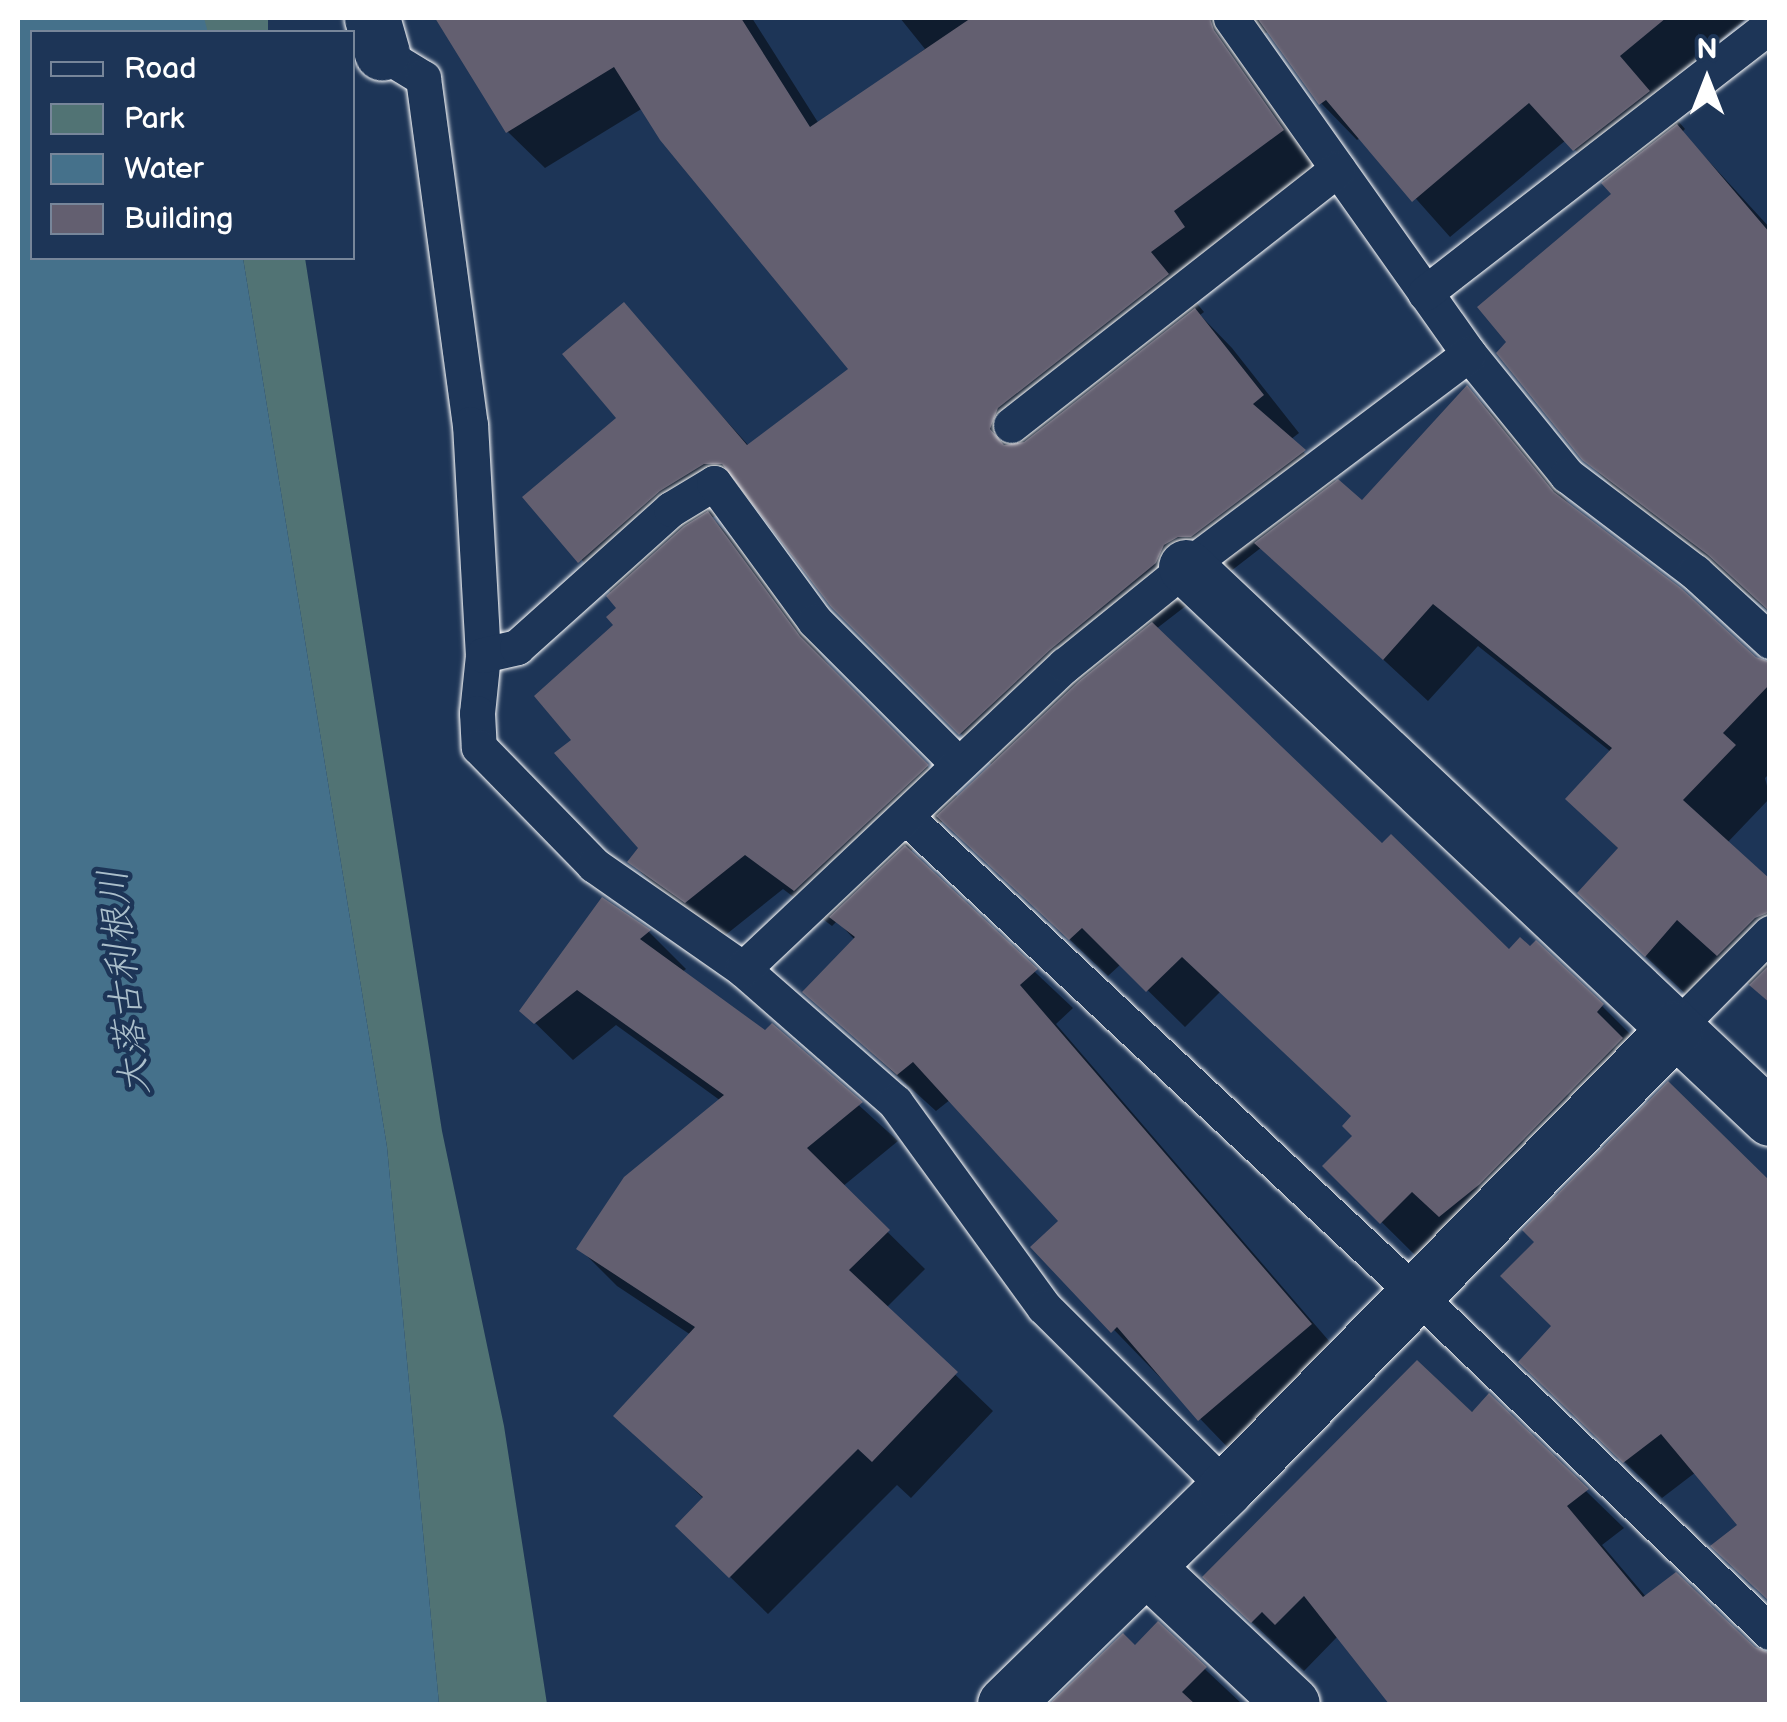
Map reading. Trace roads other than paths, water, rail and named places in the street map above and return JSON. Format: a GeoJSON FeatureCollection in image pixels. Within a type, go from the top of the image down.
{"type":"FeatureCollection","features":[{"type":"Feature","properties":{"kind":"street"},"geometry":{"type":"LineString","coordinates":[[1186,567],[1770,1118]]}},
{"type":"Feature","properties":{"kind":"street"},"geometry":{"type":"LineString","coordinates":[[1005,1704],[1226,1488],[1675,1029]]}},
{"type":"Feature","properties":{"kind":"street"},"geometry":{"type":"LineString","coordinates":[[1146,1567],[1292,1704]]}},
{"type":"Feature","properties":{"kind":"lane"},"geometry":{"type":"LineString","coordinates":[[1231,18],[1469,354],[1567,475],[1695,572],[1770,641]]}},
{"type":"Feature","properties":{"kind":"lane"},"geometry":{"type":"LineString","coordinates":[[1425,293],[1770,25]]}},
{"type":"Feature","properties":{"kind":"lane"},"geometry":{"type":"LineString","coordinates":[[377,35],[424,78],[470,424],[483,654],[477,713],[479,748],[594,865],[743,970],[895,1102],[1044,1308],[1226,1488]]}},
{"type":"Feature","properties":{"kind":"lane"},"geometry":{"type":"LineString","coordinates":[[1012,425],[1338,170]]}},
{"type":"Feature","properties":{"kind":"lane"},"geometry":{"type":"LineString","coordinates":[[743,970],[1065,665],[1186,567],[1469,354]]}},
{"type":"Feature","properties":{"kind":"lane"},"geometry":{"type":"LineString","coordinates":[[483,654],[517,647],[671,509],[714,483],[816,621],[958,764]]}},
{"type":"Feature","properties":{"kind":"lane"},"geometry":{"type":"LineString","coordinates":[[906,817],[1417,1294],[1770,1632]]}},
{"type":"Feature","properties":{"kind":"lane"},"geometry":{"type":"LineString","coordinates":[[1675,1029],[1770,932]]}},
{"type":"Feature","properties":{"kind":"water","name":"大落古利根川"},"geometry":{"type":"Polygon","coordinates":[[[18,18],[204,18],[207,30],[30,30],[30,260],[243,260],[387,1147],[439,1704],[18,1704],[18,18]]]}}]}
